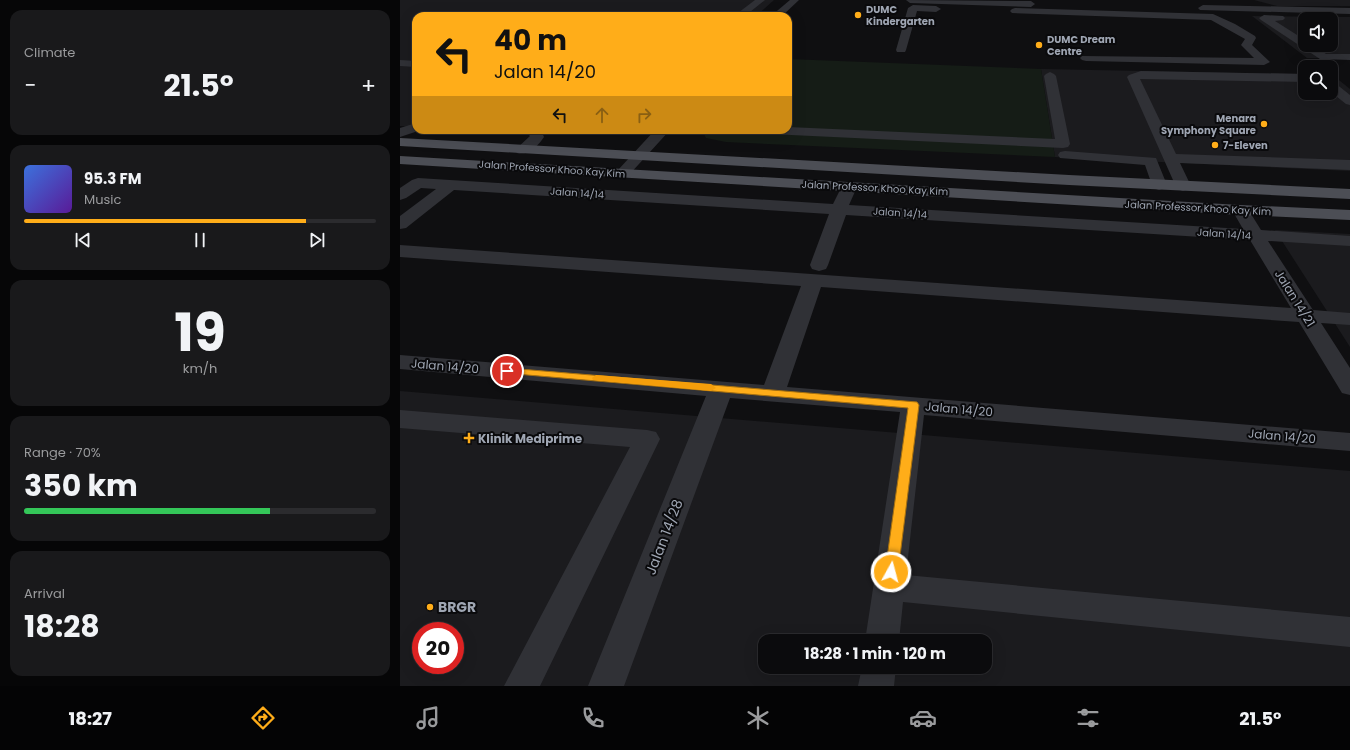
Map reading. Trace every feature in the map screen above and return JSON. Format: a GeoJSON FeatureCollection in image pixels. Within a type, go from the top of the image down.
{"type":"FeatureCollection","features":[{"type":"Feature","properties":{"kind":"main road","name":"Jalan Professor Khoo Kay Kim"},"geometry":{"type":"LineString","coordinates":[[400,142],[1159,185],[1350,194]]}},
{"type":"Feature","properties":{"kind":"main road","name":"Jalan Professor Khoo Kay Kim"},"geometry":{"type":"LineString","coordinates":[[400,160],[1350,216]]}},
{"type":"Feature","properties":{"kind":"street"},"geometry":{"type":"LineString","coordinates":[[745,12],[761,0]]}},
{"type":"Feature","properties":{"kind":"street"},"geometry":{"type":"LineString","coordinates":[[781,12],[795,0]]}},
{"type":"Feature","properties":{"kind":"street"},"geometry":{"type":"LineString","coordinates":[[910,0],[1213,17],[1232,26],[1251,38],[1246,45],[1264,62],[1086,58]]}},
{"type":"Feature","properties":{"kind":"street"},"geometry":{"type":"LineString","coordinates":[[1239,0],[1298,40]]}},
{"type":"Feature","properties":{"kind":"street"},"geometry":{"type":"LineString","coordinates":[[901,50],[913,8],[1014,7],[1028,2],[1350,11]]}},
{"type":"Feature","properties":{"kind":"street"},"geometry":{"type":"LineString","coordinates":[[1329,11],[1346,19]]}},
{"type":"Feature","properties":{"kind":"street"},"geometry":{"type":"LineString","coordinates":[[1264,18],[1346,19]]}},
{"type":"Feature","properties":{"kind":"street"},"geometry":{"type":"LineString","coordinates":[[1316,52],[1324,57],[1350,57]]}},
{"type":"Feature","properties":{"kind":"street"},"geometry":{"type":"LineString","coordinates":[[400,63],[412,64]]}},
{"type":"Feature","properties":{"kind":"street"},"geometry":{"type":"LineString","coordinates":[[1183,186],[1133,77],[1136,75],[1298,78]]}},
{"type":"Feature","properties":{"kind":"street"},"geometry":{"type":"LineString","coordinates":[[1050,76],[1069,180]]}},
{"type":"Feature","properties":{"kind":"street"},"geometry":{"type":"LineString","coordinates":[[1338,92],[1350,101]]}},
{"type":"Feature","properties":{"kind":"street"},"geometry":{"type":"LineString","coordinates":[[400,133],[412,128]]}},
{"type":"Feature","properties":{"kind":"street"},"geometry":{"type":"LineString","coordinates":[[792,131],[1064,150],[1151,161],[1159,185]]}},
{"type":"Feature","properties":{"kind":"street"},"geometry":{"type":"LineString","coordinates":[[522,150],[537,137],[536,134]]}},
{"type":"Feature","properties":{"kind":"street"},"geometry":{"type":"LineString","coordinates":[[623,173],[659,134]]}},
{"type":"Feature","properties":{"kind":"street"},"geometry":{"type":"LineString","coordinates":[[1170,158],[1350,165]]}},
{"type":"Feature","properties":{"kind":"street","name":"Jalan 14/14"},"geometry":{"type":"LineString","coordinates":[[400,195],[418,182],[1350,241]]}},
{"type":"Feature","properties":{"kind":"street"},"geometry":{"type":"LineString","coordinates":[[400,224],[451,185]]}},
{"type":"Feature","properties":{"kind":"street"},"geometry":{"type":"LineString","coordinates":[[773,393],[839,209],[849,187]]}},
{"type":"Feature","properties":{"kind":"street","name":"Jalan 14/21"},"geometry":{"type":"LineString","coordinates":[[1240,210],[1350,387]]}},
{"type":"Feature","properties":{"kind":"street"},"geometry":{"type":"LineString","coordinates":[[400,251],[816,273],[1350,319]]}},
{"type":"Feature","properties":{"kind":"street","name":"Jalan 14/20"},"geometry":{"type":"LineString","coordinates":[[400,362],[1350,442]]}},
{"type":"Feature","properties":{"kind":"street","name":"Jalan 14/28"},"geometry":{"type":"LineString","coordinates":[[606,686],[722,388]]}},
{"type":"Feature","properties":{"kind":"street"},"geometry":{"type":"LineString","coordinates":[[883,634],[914,405]]}},
{"type":"Feature","properties":{"kind":"street"},"geometry":{"type":"LineString","coordinates":[[400,419],[646,439],[522,686]]}},
{"type":"Feature","properties":{"kind":"street"},"geometry":{"type":"LineString","coordinates":[[889,587],[1350,632]]}},
{"type":"Feature","properties":{"kind":"street"},"geometry":{"type":"LineString","coordinates":[[876,686],[878,674]]}},
{"type":"Feature","properties":{"kind":"shaded area"},"geometry":{"type":"Polygon","coordinates":[[[400,0],[774,0],[760,12],[412,12],[412,127],[400,126],[400,0]]]}},
{"type":"Feature","properties":{"kind":"shaded area"},"geometry":{"type":"Polygon","coordinates":[[[1254,0],[1350,0],[1350,6],[1277,6],[1254,0]]]}},
{"type":"Feature","properties":{"kind":"shaded area"},"geometry":{"type":"Polygon","coordinates":[[[1252,16],[1298,16],[1298,51],[1252,16]]]}},
{"type":"Feature","properties":{"kind":"shaded area"},"geometry":{"type":"Polygon","coordinates":[[[1338,17],[1350,17],[1350,58],[1307,58],[1299,52],[1338,52],[1338,17]]]}},
{"type":"Feature","properties":{"kind":"shaded area"},"geometry":{"type":"Polygon","coordinates":[[[792,59],[1041,69],[1055,157],[726,142],[706,138],[704,134],[792,134],[792,59]]]}},
{"type":"Feature","properties":{"kind":"shaded area"},"geometry":{"type":"Polygon","coordinates":[[[1041,69],[1298,74],[1298,100],[1338,100],[1338,79],[1350,89],[1350,171],[1055,157],[1041,69]]]}},
{"type":"Feature","properties":{"kind":"shaded area"},"geometry":{"type":"Polygon","coordinates":[[[575,134],[603,134],[597,135],[575,134]]]}},
{"type":"Feature","properties":{"kind":"shaded area"},"geometry":{"type":"Polygon","coordinates":[[[1275,230],[1350,234],[1350,347],[1275,230]]]}},
{"type":"Feature","properties":{"kind":"shaded area"},"geometry":{"type":"Polygon","coordinates":[[[400,391],[1350,471],[1350,686],[400,686],[400,391]]]}},
{"type":"Feature","properties":{"kind":"slow traffic"},"geometry":{"type":"LineString","coordinates":[[596,378],[711,388]]}},
{"type":"Feature","properties":{"kind":"place","name":"DUMC Kindergarten"},"geometry":{"type":"Point","coordinates":[858,15]}},
{"type":"Feature","properties":{"kind":"place","name":"DUMC Dream Centre"},"geometry":{"type":"Point","coordinates":[1039,45]}},
{"type":"Feature","properties":{"kind":"place","name":"Menara Symphony Square"},"geometry":{"type":"Point","coordinates":[1264,124]}},
{"type":"Feature","properties":{"kind":"place","name":"7-Eleven"},"geometry":{"type":"Point","coordinates":[1215,145]}},
{"type":"Feature","properties":{"kind":"place","name":"Klinik Mediprime"},"geometry":{"type":"Point","coordinates":[469,438]}},
{"type":"Feature","properties":{"kind":"place","name":"BRGR"},"geometry":{"type":"Point","coordinates":[430,607]}},
{"type":"Feature","properties":{"kind":"route"},"geometry":{"type":"LineString","coordinates":[[507,371],[914,405],[891,572]]}}]}
